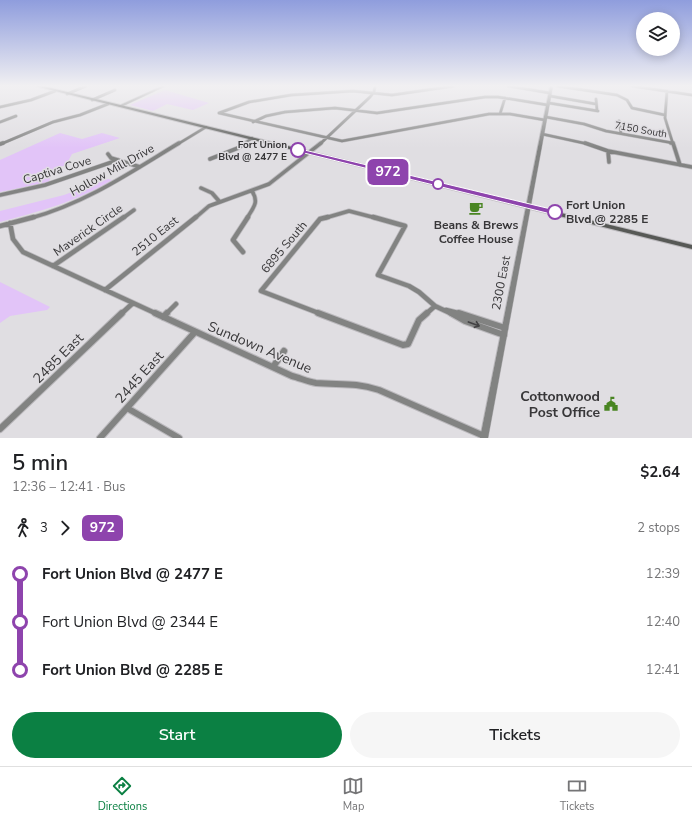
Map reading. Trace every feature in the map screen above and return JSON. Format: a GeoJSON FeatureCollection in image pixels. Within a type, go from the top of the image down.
{"type":"FeatureCollection","features":[{"type":"Feature","properties":{"kind":"main road"},"geometry":{"type":"LineString","coordinates":[[122,106],[692,247]]}},
{"type":"Feature","properties":{"kind":"street"},"geometry":{"type":"LineString","coordinates":[[0,144],[53,122],[80,115],[102,106]]}},
{"type":"Feature","properties":{"kind":"street","name":"7150 South"},"geometry":{"type":"LineString","coordinates":[[237,106],[219,113],[325,138],[349,140],[374,134],[500,114],[584,124],[606,131],[673,143]]}},
{"type":"Feature","properties":{"kind":"street","name":"2510 East"},"geometry":{"type":"LineString","coordinates":[[105,290],[204,209],[219,201],[269,184],[309,152],[359,106]]}},
{"type":"Feature","properties":{"kind":"street"},"geometry":{"type":"LineString","coordinates":[[253,122],[266,116],[285,112],[332,108],[377,113],[422,106]]}},
{"type":"Feature","properties":{"kind":"street"},"geometry":{"type":"LineString","coordinates":[[500,114],[502,106]]}},
{"type":"Feature","properties":{"kind":"street","name":"2300 East"},"geometry":{"type":"LineString","coordinates":[[485,437],[548,106]]}},
{"type":"Feature","properties":{"kind":"street"},"geometry":{"type":"LineString","coordinates":[[568,106],[598,110],[597,106]]}},
{"type":"Feature","properties":{"kind":"street"},"geometry":{"type":"LineString","coordinates":[[631,106],[632,108],[665,115]]}},
{"type":"Feature","properties":{"kind":"street"},"geometry":{"type":"LineString","coordinates":[[666,106],[665,115],[680,165]]}},
{"type":"Feature","properties":{"kind":"street"},"geometry":{"type":"LineString","coordinates":[[0,122],[16,116]]}},
{"type":"Feature","properties":{"kind":"street"},"geometry":{"type":"LineString","coordinates":[[619,122],[621,134]]}},
{"type":"Feature","properties":{"kind":"street","name":"Hollow Mill Drive"},"geometry":{"type":"LineString","coordinates":[[0,226],[48,213],[76,203],[98,192],[206,127]]}},
{"type":"Feature","properties":{"kind":"street"},"geometry":{"type":"LineString","coordinates":[[542,134],[586,143],[608,151],[692,167]]}},
{"type":"Feature","properties":{"kind":"street"},"geometry":{"type":"LineString","coordinates":[[210,159],[238,148],[252,138]]}},
{"type":"Feature","properties":{"kind":"street"},"geometry":{"type":"LineString","coordinates":[[608,151],[609,162]]}},
{"type":"Feature","properties":{"kind":"street"},"geometry":{"type":"LineString","coordinates":[[108,154],[112,158],[140,167]]}},
{"type":"Feature","properties":{"kind":"street","name":"Captiva Cove"},"geometry":{"type":"LineString","coordinates":[[0,195],[45,185],[118,160]]}},
{"type":"Feature","properties":{"kind":"street"},"geometry":{"type":"LineString","coordinates":[[201,188],[212,193],[219,201]]}},
{"type":"Feature","properties":{"kind":"street"},"geometry":{"type":"LineString","coordinates":[[243,252],[233,240],[256,204],[257,201],[252,191]]}},
{"type":"Feature","properties":{"kind":"street","name":"Maverick Circle"},"geometry":{"type":"LineString","coordinates":[[53,266],[134,210]]}},
{"type":"Feature","properties":{"kind":"street","name":"6895 South"},"geometry":{"type":"LineString","coordinates":[[434,306],[418,320],[408,344],[404,345],[260,290],[320,219],[349,210],[405,226],[378,275],[409,286],[419,292],[434,306],[446,310],[465,321],[504,332]]}},
{"type":"Feature","properties":{"kind":"street","name":"Sundown Avenue"},"geometry":{"type":"LineString","coordinates":[[10,223],[11,238],[18,248],[27,254],[292,376],[315,383],[348,383],[364,385],[379,390],[485,437]]}},
{"type":"Feature","properties":{"kind":"street","name":"2485 East"},"geometry":{"type":"LineString","coordinates":[[0,429],[41,392],[86,346],[133,303]]}},
{"type":"Feature","properties":{"kind":"street"},"geometry":{"type":"LineString","coordinates":[[163,317],[176,304]]}},
{"type":"Feature","properties":{"kind":"street","name":"2445 East"},"geometry":{"type":"LineString","coordinates":[[100,438],[195,332]]}},
{"type":"Feature","properties":{"kind":"street"},"geometry":{"type":"LineString","coordinates":[[273,367],[284,351]]}},
{"type":"Feature","properties":{"kind":"street"},"geometry":{"type":"LineString","coordinates":[[127,408],[179,438]]}},
{"type":"Feature","properties":{"kind":"shaded area"},"geometry":{"type":"Polygon","coordinates":[[[136,106],[162,106],[153,111],[136,106]]]}},
{"type":"Feature","properties":{"kind":"shaded area"},"geometry":{"type":"Polygon","coordinates":[[[178,106],[201,106],[193,110],[178,106]]]}},
{"type":"Feature","properties":{"kind":"shaded area"},"geometry":{"type":"Polygon","coordinates":[[[60,133],[82,139],[102,133],[120,138],[72,154],[66,165],[52,170],[49,182],[0,192],[0,160],[60,133]]]}},
{"type":"Feature","properties":{"kind":"shaded area"},"geometry":{"type":"Polygon","coordinates":[[[108,179],[112,180],[71,200],[44,210],[0,222],[0,211],[64,195],[108,179]]]}},
{"type":"Feature","properties":{"kind":"shaded area"},"geometry":{"type":"Polygon","coordinates":[[[0,282],[50,307],[47,310],[10,316],[0,323],[0,282]]]}},
{"type":"Feature","properties":{"kind":"bus line","name":"972"},"geometry":{"type":"LineString","coordinates":[[298,150],[555,212]]}},
{"type":"Feature","properties":{"kind":"place","name":"Fort Union Blvd @ 2477 E"},"geometry":{"type":"Point","coordinates":[298,150]}},
{"type":"Feature","properties":{"kind":"place","name":"Beans & Brews Coffee House"},"geometry":{"type":"Point","coordinates":[476,208]}},
{"type":"Feature","properties":{"kind":"place","name":"Fort Union Blvd @ 2285 E"},"geometry":{"type":"Point","coordinates":[555,212]}},
{"type":"Feature","properties":{"kind":"place","name":"Cottonwood Post Office"},"geometry":{"type":"Point","coordinates":[611,404]}}]}
